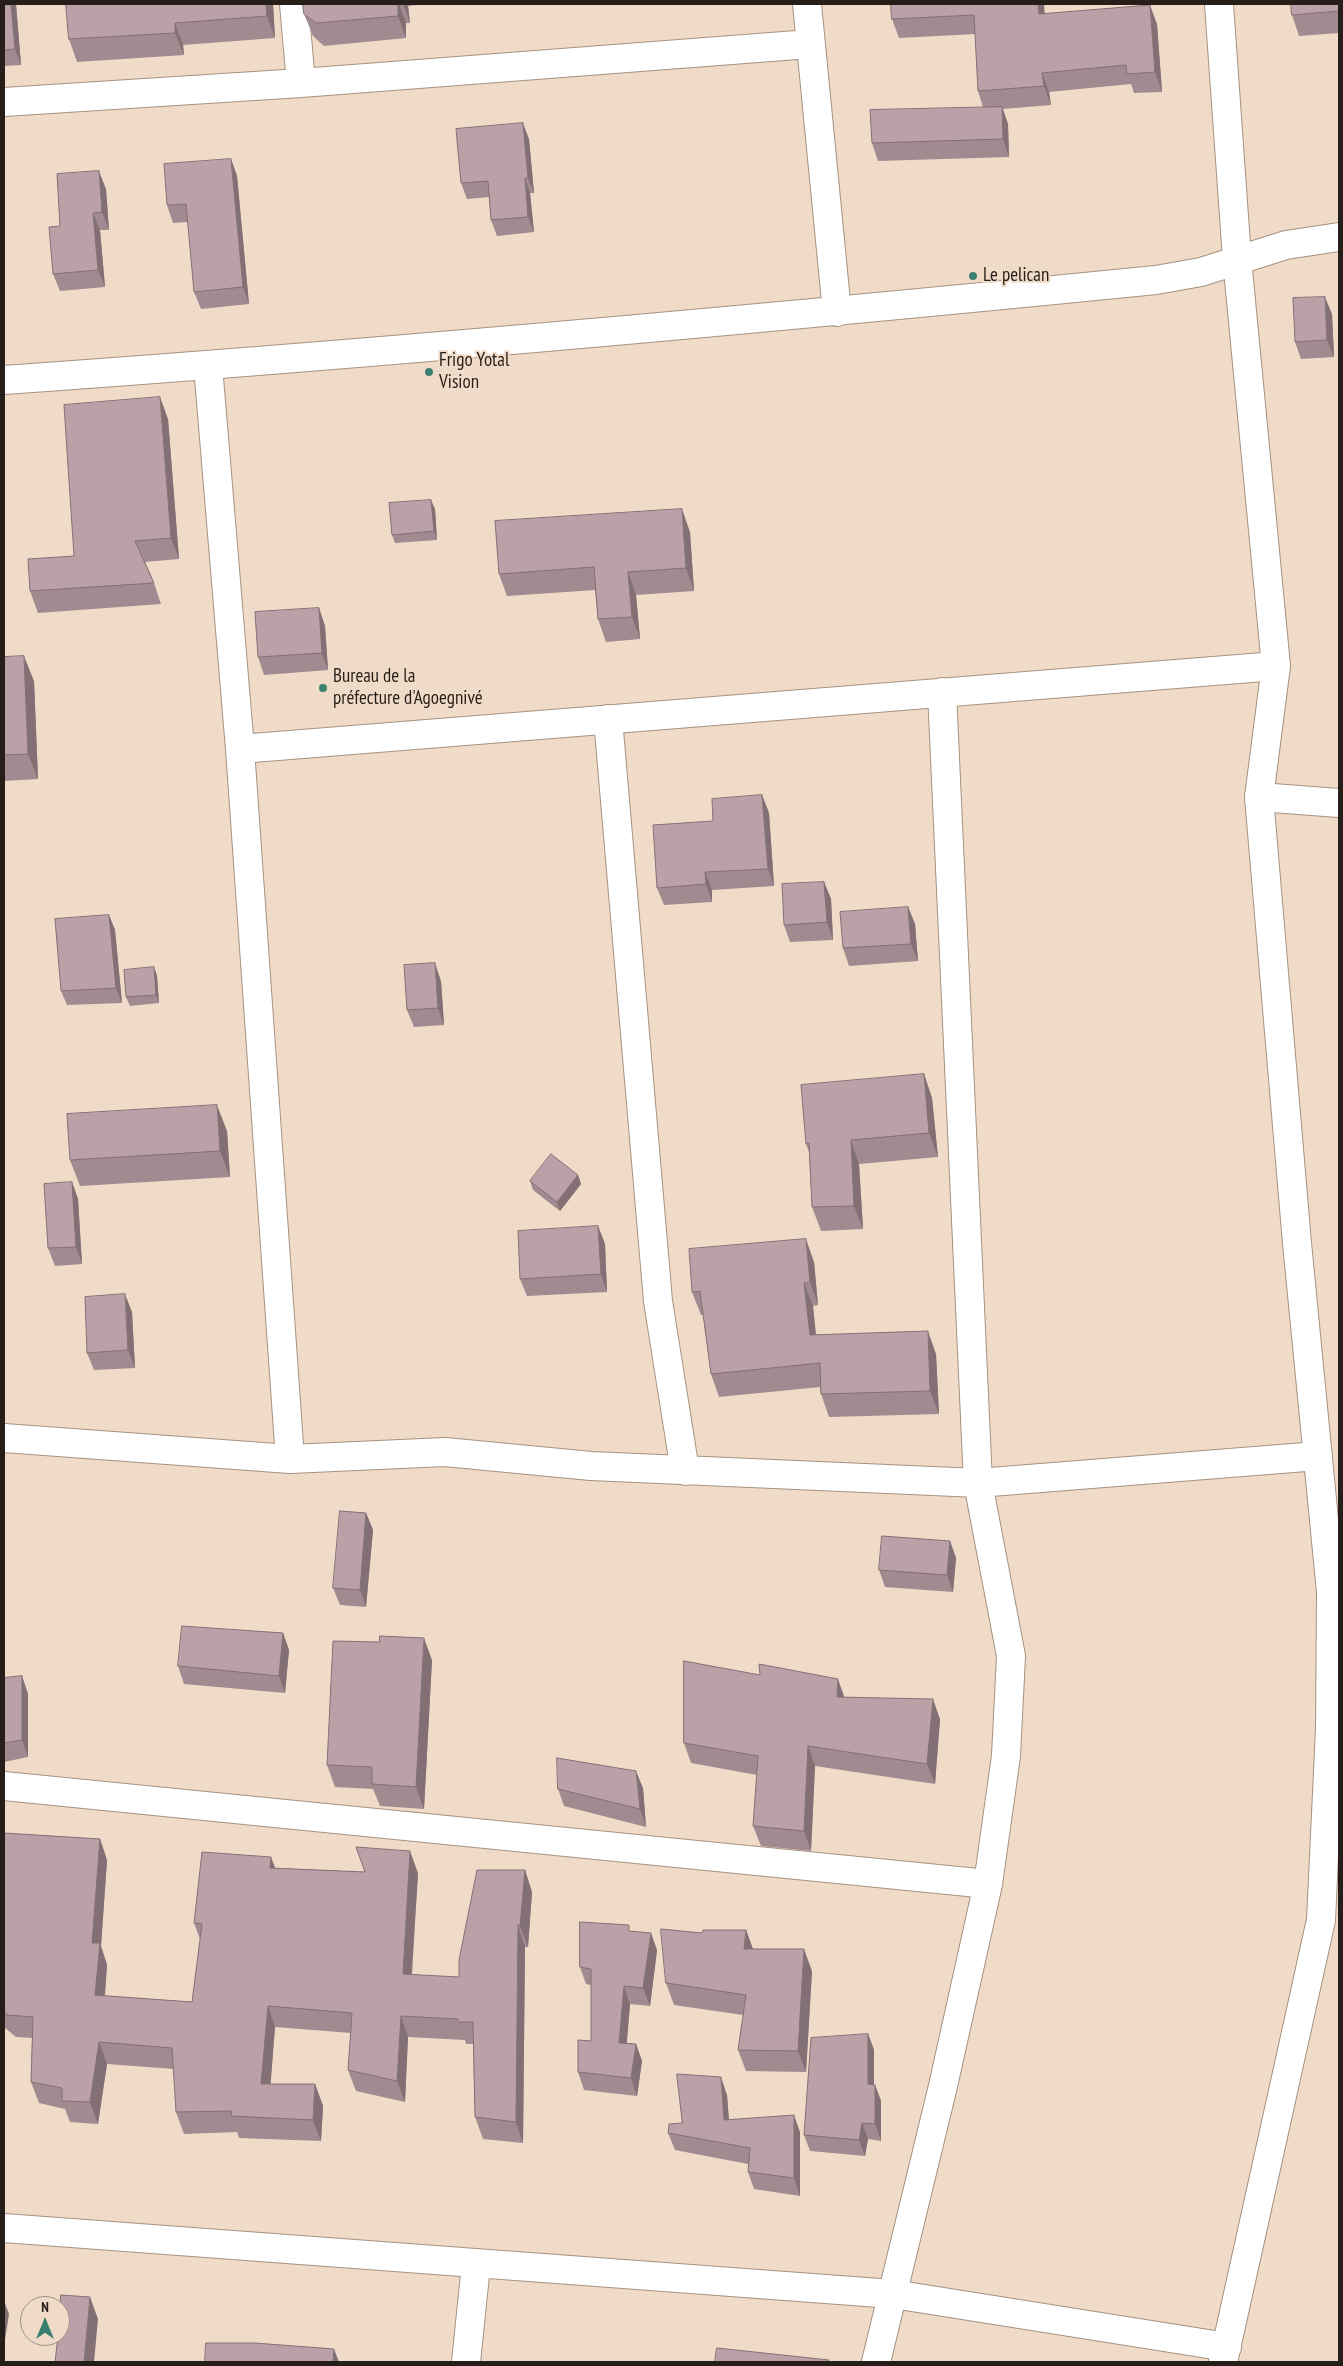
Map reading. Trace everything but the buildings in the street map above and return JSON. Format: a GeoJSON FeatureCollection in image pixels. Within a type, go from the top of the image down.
{"type":"FeatureCollection","features":[{"type":"Feature","properties":{"kind":"street"},"geometry":{"type":"LineString","coordinates":[[294,4],[301,83]]}},
{"type":"Feature","properties":{"kind":"street"},"geometry":{"type":"LineString","coordinates":[[807,4],[838,312]]}},
{"type":"Feature","properties":{"kind":"street"},"geometry":{"type":"LineString","coordinates":[[4,2228],[476,2265],[893,2294],[1225,2354],[1321,1920],[1335,1592],[1318,1456],[1297,1243],[1259,797],[1276,666],[1237,259],[1219,4]]}},
{"type":"Feature","properties":{"kind":"street"},"geometry":{"type":"LineString","coordinates":[[4,102],[301,83],[810,44]]}},
{"type":"Feature","properties":{"kind":"street"},"geometry":{"type":"LineString","coordinates":[[4,380],[208,366],[838,312],[1156,280],[1201,272],[1286,245],[1339,237]]}},
{"type":"Feature","properties":{"kind":"street"},"geometry":{"type":"LineString","coordinates":[[208,366],[240,749],[290,1459]]}},
{"type":"Feature","properties":{"kind":"street"},"geometry":{"type":"LineString","coordinates":[[240,749],[1276,666]]}},
{"type":"Feature","properties":{"kind":"street"},"geometry":{"type":"LineString","coordinates":[[876,2362],[988,1884],[1006,1756],[1011,1656],[978,1483],[942,692]]}},
{"type":"Feature","properties":{"kind":"street"},"geometry":{"type":"LineString","coordinates":[[608,719],[658,1302],[685,1471]]}},
{"type":"Feature","properties":{"kind":"street"},"geometry":{"type":"LineString","coordinates":[[1259,797],[1339,803]]}},
{"type":"Feature","properties":{"kind":"street"},"geometry":{"type":"LineString","coordinates":[[4,1438],[290,1459],[446,1452],[591,1466],[978,1483],[1318,1456]]}},
{"type":"Feature","properties":{"kind":"street"},"geometry":{"type":"LineString","coordinates":[[4,1786],[988,1884]]}},
{"type":"Feature","properties":{"kind":"street"},"geometry":{"type":"LineString","coordinates":[[466,2362],[476,2265]]}},
{"type":"Feature","properties":{"kind":"place","name":"Le pelican"},"geometry":{"type":"Point","coordinates":[973,276]}},
{"type":"Feature","properties":{"kind":"place","name":"Frigo Yotal Vision"},"geometry":{"type":"Point","coordinates":[429,372]}},
{"type":"Feature","properties":{"kind":"place","name":"Bureau de la préfecture d'Agoegnivé"},"geometry":{"type":"Point","coordinates":[323,688]}}]}
